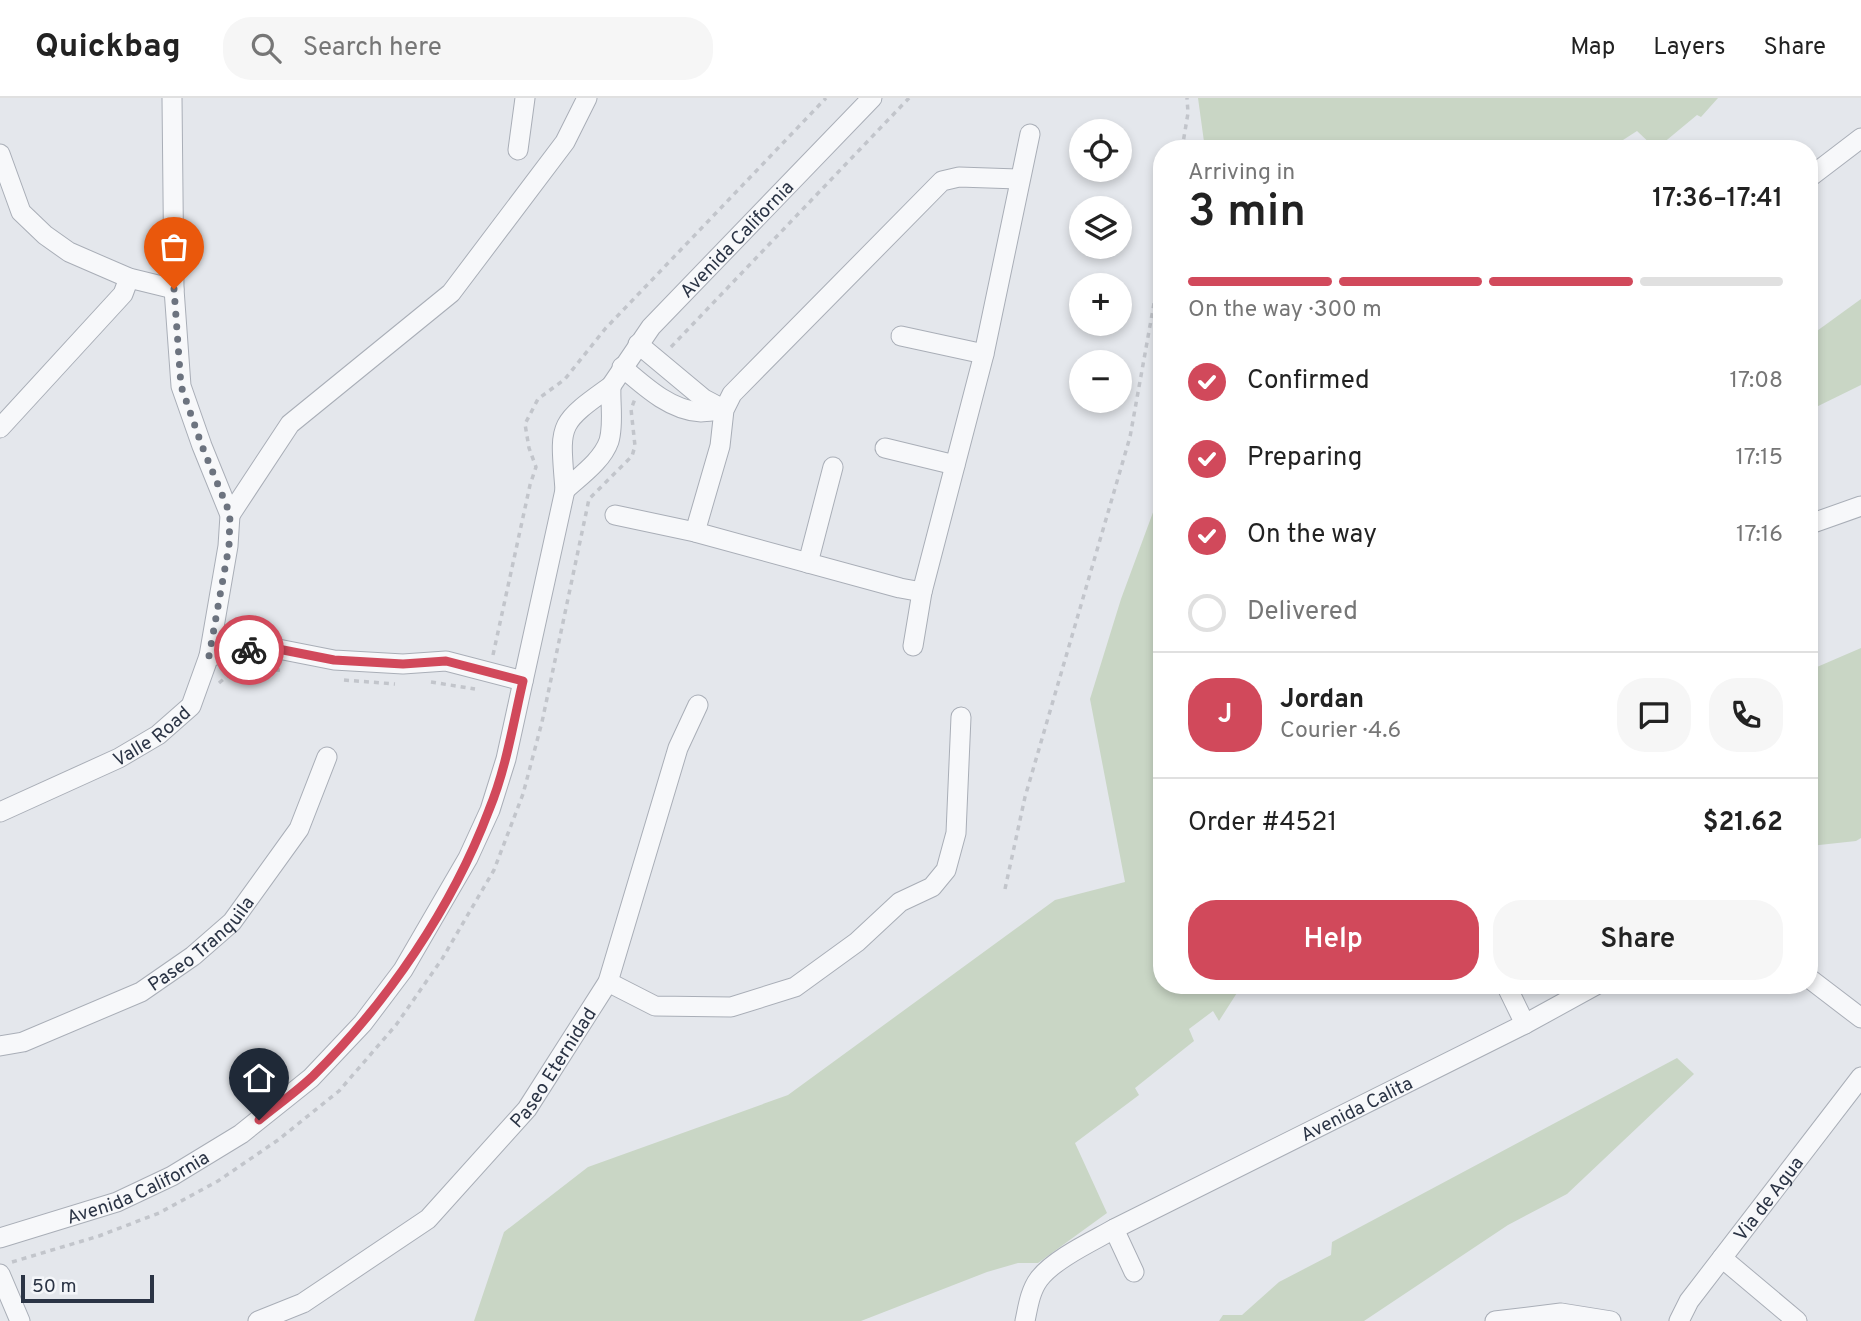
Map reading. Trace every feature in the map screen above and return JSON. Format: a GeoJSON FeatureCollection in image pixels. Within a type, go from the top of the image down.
{"type":"FeatureCollection","features":[{"type":"Feature","properties":{"kind":"street","name":"Valle Road"},"geometry":{"type":"LineString","coordinates":[[0,812],[119,758],[158,735],[191,706],[209,656],[229,546],[230,514],[181,386],[174,289],[172,98]]}},
{"type":"Feature","properties":{"kind":"street"},"geometry":{"type":"LineString","coordinates":[[518,150],[525,98]]}},
{"type":"Feature","properties":{"kind":"street"},"geometry":{"type":"LineString","coordinates":[[230,514],[290,424],[451,293],[565,142],[587,98]]}},
{"type":"Feature","properties":{"kind":"street","name":"Avenida California"},"geometry":{"type":"LineString","coordinates":[[0,1238],[117,1202],[172,1176],[241,1134],[311,1078],[363,1023],[403,970],[468,858],[490,810],[506,759],[565,490],[563,429],[574,413],[611,386],[638,344],[677,300],[872,98]]}},
{"type":"Feature","properties":{"kind":"street"},"geometry":{"type":"LineString","coordinates":[[913,646],[922,592],[984,354],[1030,134]]}},
{"type":"Feature","properties":{"kind":"street"},"geometry":{"type":"LineString","coordinates":[[1818,171],[1861,138]]}},
{"type":"Feature","properties":{"kind":"street"},"geometry":{"type":"LineString","coordinates":[[0,154],[21,212],[45,235],[69,252],[128,278],[174,289]]}},
{"type":"Feature","properties":{"kind":"street"},"geometry":{"type":"LineString","coordinates":[[695,532],[720,446],[724,410],[732,394],[942,181],[959,177],[1020,179]]}},
{"type":"Feature","properties":{"kind":"street"},"geometry":{"type":"LineString","coordinates":[[0,428],[123,294],[128,278]]}},
{"type":"Feature","properties":{"kind":"street"},"geometry":{"type":"LineString","coordinates":[[901,336],[984,354]]}},
{"type":"Feature","properties":{"kind":"street"},"geometry":{"type":"LineString","coordinates":[[638,344],[704,399],[724,410]]}},
{"type":"Feature","properties":{"kind":"street"},"geometry":{"type":"LineString","coordinates":[[622,367],[653,393],[680,406],[699,412],[724,410]]}},
{"type":"Feature","properties":{"kind":"street","name":"Avenida California"},"geometry":{"type":"LineString","coordinates":[[565,490],[595,463],[605,449],[610,432],[611,386]]}},
{"type":"Feature","properties":{"kind":"street"},"geometry":{"type":"LineString","coordinates":[[885,448],[955,465]]}},
{"type":"Feature","properties":{"kind":"street"},"geometry":{"type":"LineString","coordinates":[[808,563],[833,467]]}},
{"type":"Feature","properties":{"kind":"street"},"geometry":{"type":"LineString","coordinates":[[1818,521],[1861,506]]}},
{"type":"Feature","properties":{"kind":"street"},"geometry":{"type":"LineString","coordinates":[[615,515],[695,532],[922,592]]}},
{"type":"Feature","properties":{"kind":"street"},"geometry":{"type":"LineString","coordinates":[[209,656],[268,647],[334,660],[403,664],[446,661],[523,681]]}},
{"type":"Feature","properties":{"kind":"street","name":"Paseo Eternidad"},"geometry":{"type":"LineString","coordinates":[[258,1321],[303,1303],[428,1219],[527,1110],[608,982],[678,748],[698,705]]}},
{"type":"Feature","properties":{"kind":"street"},"geometry":{"type":"LineString","coordinates":[[608,982],[656,1006],[731,1007],[795,987],[857,942],[900,902],[932,887],[946,870],[956,833],[961,717]]}},
{"type":"Feature","properties":{"kind":"street","name":"Paseo Tranquila"},"geometry":{"type":"LineString","coordinates":[[0,1045],[23,1042],[141,992],[193,956],[239,912],[299,829],[327,757]]}},
{"type":"Feature","properties":{"kind":"street"},"geometry":{"type":"LineString","coordinates":[[1818,985],[1861,1017]]}},
{"type":"Feature","properties":{"kind":"street"},"geometry":{"type":"LineString","coordinates":[[1510,994],[1525,1024]]}},
{"type":"Feature","properties":{"kind":"street","name":"Avenida Calita"},"geometry":{"type":"LineString","coordinates":[[1025,1321],[1028,1301],[1040,1278],[1066,1256],[1114,1229],[1525,1024],[1580,994]]}},
{"type":"Feature","properties":{"kind":"street","name":"Via de Agua"},"geometry":{"type":"LineString","coordinates":[[1679,1321],[1689,1301],[1861,1077]]}},
{"type":"Feature","properties":{"kind":"street"},"geometry":{"type":"LineString","coordinates":[[1114,1229],[1134,1272]]}},
{"type":"Feature","properties":{"kind":"street"},"geometry":{"type":"LineString","coordinates":[[1722,1258],[1797,1321]]}},
{"type":"Feature","properties":{"kind":"street"},"geometry":{"type":"LineString","coordinates":[[0,1274],[20,1321]]}},
{"type":"Feature","properties":{"kind":"street"},"geometry":{"type":"LineString","coordinates":[[1494,1321],[1561,1313],[1611,1321]]}},
{"type":"Feature","properties":{"kind":"path"},"geometry":{"type":"LineString","coordinates":[[1184,140],[1188,113],[1187,98]]}},
{"type":"Feature","properties":{"kind":"path"},"geometry":{"type":"LineString","coordinates":[[1005,889],[1025,797],[1130,437],[1153,309]]}},
{"type":"Feature","properties":{"kind":"path"},"geometry":{"type":"LineString","coordinates":[[212,687],[232,672],[282,670]]}},
{"type":"Feature","properties":{"kind":"path"},"geometry":{"type":"LineString","coordinates":[[332,678],[356,683],[399,683]]}},
{"type":"Feature","properties":{"kind":"path"},"geometry":{"type":"LineString","coordinates":[[426,681],[479,690]]}},
{"type":"Feature","properties":{"kind":"green space"},"geometry":{"type":"Polygon","coordinates":[[[1198,98],[1718,98],[1701,117],[1697,115],[1667,140],[1646,140],[1637,131],[1623,140],[1204,140],[1198,98]]]}},
{"type":"Feature","properties":{"kind":"green space"},"geometry":{"type":"Polygon","coordinates":[[[1861,299],[1861,385],[1818,406],[1818,330],[1861,299]]]}},
{"type":"Feature","properties":{"kind":"green space"},"geometry":{"type":"Polygon","coordinates":[[[1153,512],[1153,994],[1236,994],[1219,1021],[1213,1011],[1189,1029],[1194,1041],[1135,1088],[1139,1095],[1075,1143],[1107,1213],[1038,1263],[1018,1263],[987,1272],[861,1321],[474,1321],[504,1232],[588,1167],[788,1095],[1055,900],[1125,882],[1090,699],[1121,599],[1153,512]]]}},
{"type":"Feature","properties":{"kind":"green space"},"geometry":{"type":"Polygon","coordinates":[[[1861,648],[1861,838],[1856,841],[1818,845],[1818,667],[1861,648]]]}},
{"type":"Feature","properties":{"kind":"green space"},"geometry":{"type":"Polygon","coordinates":[[[1677,1058],[1694,1074],[1567,1194],[1508,1225],[1364,1321],[1219,1321],[1223,1315],[1242,1315],[1279,1282],[1331,1255],[1332,1242],[1677,1058]]]}},
{"type":"Feature","properties":{"kind":"way so far"},"geometry":{"type":"LineString","coordinates":[[174,289],[181,386],[230,514],[229,546],[209,656],[249,650]]}},
{"type":"Feature","properties":{"kind":"route"},"geometry":{"type":"LineString","coordinates":[[249,650],[268,647],[334,660],[403,664],[446,661],[523,681],[506,759],[490,810],[442,907],[403,970],[363,1023],[311,1078],[259,1120]]}}]}
